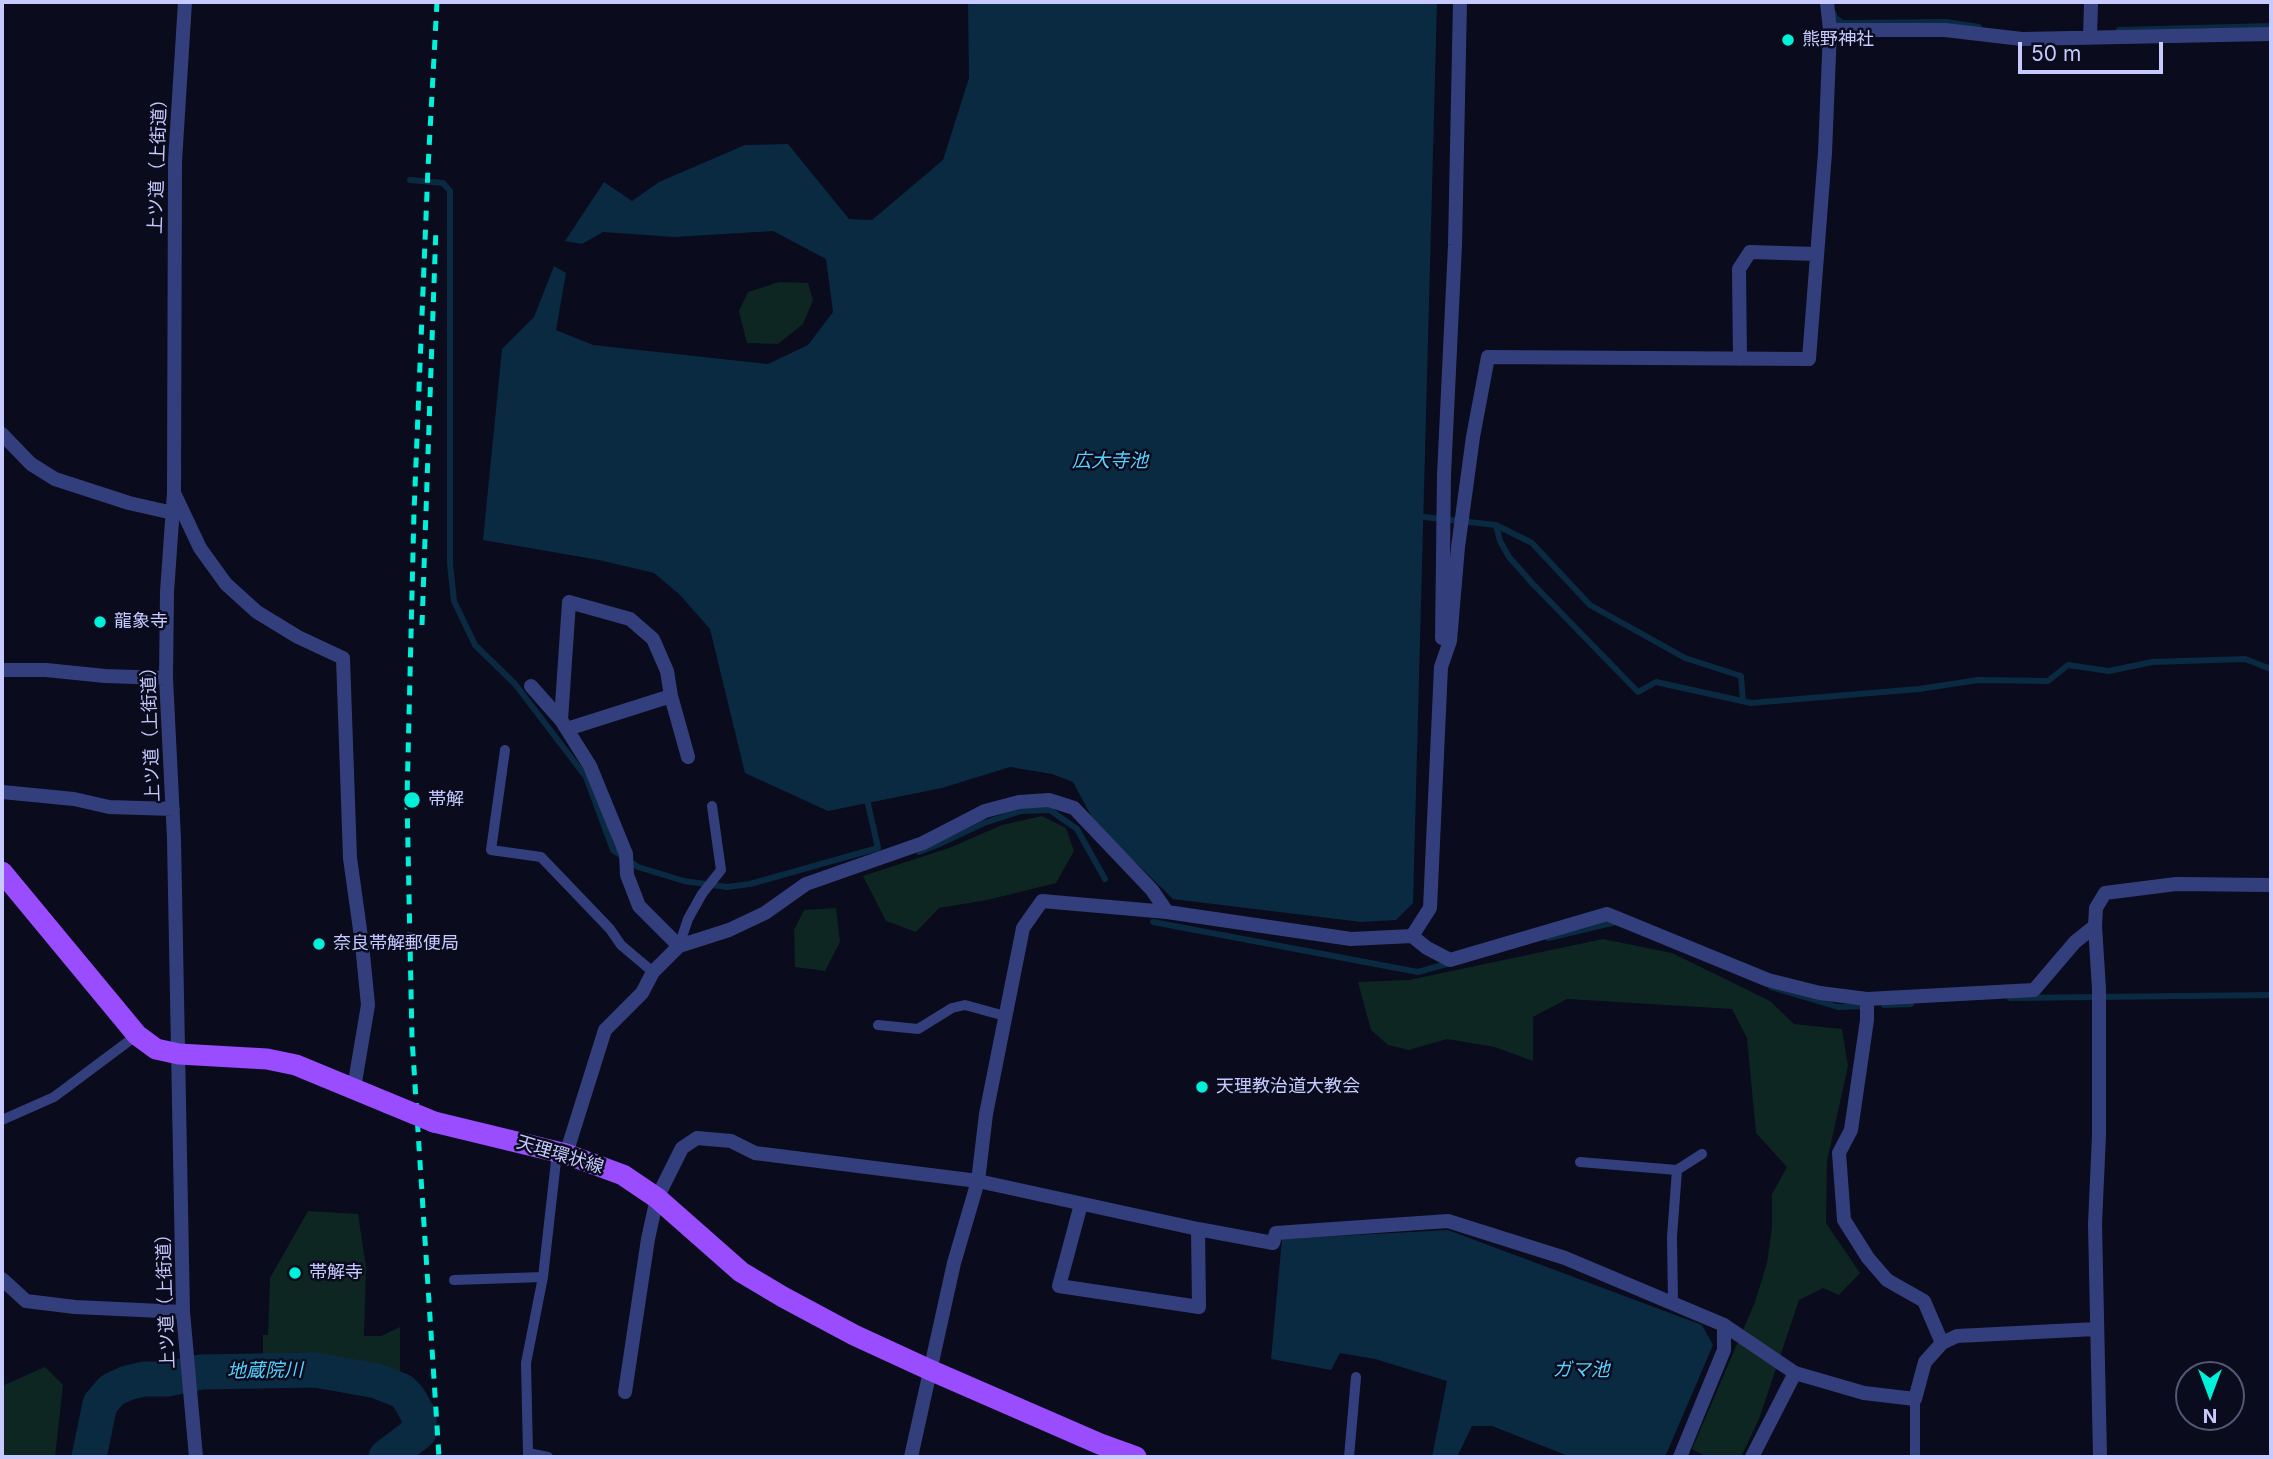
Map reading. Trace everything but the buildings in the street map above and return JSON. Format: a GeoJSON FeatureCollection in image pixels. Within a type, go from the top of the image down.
{"type":"FeatureCollection","features":[{"type":"Feature","properties":{"kind":"main road","name":"天理環状線"},"geometry":{"type":"LineString","coordinates":[[2,872],[136,1035],[156,1048],[179,1054],[267,1059],[296,1065],[434,1122],[562,1153],[624,1175],[657,1198],[741,1272],[854,1335],[1100,1444],[1136,1457]]}},
{"type":"Feature","properties":{"kind":"street","name":"上ツ道（上街道）"},"geometry":{"type":"LineString","coordinates":[[185,2],[175,161],[174,493],[167,592],[166,678],[173,809],[183,1312],[196,1457]]}},
{"type":"Feature","properties":{"kind":"street"},"geometry":{"type":"LineString","coordinates":[[1412,936],[1430,908],[1441,667],[1444,475],[1455,245],[1460,2]]}},
{"type":"Feature","properties":{"kind":"street"},"geometry":{"type":"LineString","coordinates":[[1441,667],[1450,641],[1460,533],[1473,437],[1488,357],[1809,359],[1825,153],[1830,30],[1827,2]]}},
{"type":"Feature","properties":{"kind":"street"},"geometry":{"type":"LineString","coordinates":[[2090,38],[2091,2]]}},
{"type":"Feature","properties":{"kind":"street"},"geometry":{"type":"LineString","coordinates":[[1830,30],[1945,30],[2022,39],[2271,34]]}},
{"type":"Feature","properties":{"kind":"street"},"geometry":{"type":"LineString","coordinates":[[1740,359],[1739,269],[1750,253],[1816,254]]}},
{"type":"Feature","properties":{"kind":"street"},"geometry":{"type":"LineString","coordinates":[[2,434],[31,464],[55,479],[129,503],[173,513]]}},
{"type":"Feature","properties":{"kind":"street"},"geometry":{"type":"LineString","coordinates":[[174,493],[200,548],[226,584],[257,612],[298,637],[343,658],[350,858],[368,1005],[354,1087]]}},
{"type":"Feature","properties":{"kind":"street"},"geometry":{"type":"LineString","coordinates":[[564,724],[569,601],[630,619],[653,639],[667,671],[688,757]]}},
{"type":"Feature","properties":{"kind":"street"},"geometry":{"type":"LineString","coordinates":[[2,670],[46,670],[166,678]]}},
{"type":"Feature","properties":{"kind":"street"},"geometry":{"type":"LineString","coordinates":[[531,686],[564,724],[590,766],[626,854],[627,875],[639,906],[679,946]]}},
{"type":"Feature","properties":{"kind":"street"},"geometry":{"type":"LineString","coordinates":[[564,724],[671,696]]}},
{"type":"Feature","properties":{"kind":"street"},"geometry":{"type":"LineString","coordinates":[[2,792],[74,799],[109,807],[173,809]]}},
{"type":"Feature","properties":{"kind":"street"},"geometry":{"type":"LineString","coordinates":[[562,1153],[605,1030],[642,993],[653,972],[679,946],[729,930],[765,913],[806,884],[923,843],[985,811],[1019,802],[1049,800],[1074,808],[1152,890],[1167,912]]}},
{"type":"Feature","properties":{"kind":"street"},"geometry":{"type":"LineString","coordinates":[[2100,1457],[2096,1329],[2099,989],[2096,908],[2105,893],[2176,884],[2271,885]]}},
{"type":"Feature","properties":{"kind":"street"},"geometry":{"type":"LineString","coordinates":[[911,1457],[954,1263],[978,1181],[986,1114],[1023,928],[1042,901],[1167,912],[1351,939],[1412,936],[1427,948],[1450,960],[1607,914],[1768,979],[1867,1008],[2034,990],[2075,942],[2095,926]]}},
{"type":"Feature","properties":{"kind":"street"},"geometry":{"type":"LineString","coordinates":[[1867,1008],[1851,1130],[1839,1153],[1844,1220],[1868,1258],[1887,1280],[1924,1301],[1942,1343]]}},
{"type":"Feature","properties":{"kind":"street"},"geometry":{"type":"LineString","coordinates":[[625,1392],[648,1239],[657,1198],[681,1148],[697,1138],[731,1141],[755,1153],[978,1181],[1080,1205],[1273,1243],[1276,1233],[1448,1221],[1565,1258],[1724,1325],[1796,1373],[1864,1393],[1915,1399],[1925,1362],[1942,1343],[1957,1336],[2096,1329]]}},
{"type":"Feature","properties":{"kind":"street"},"geometry":{"type":"LineString","coordinates":[[1080,1205],[1059,1286],[1199,1307],[1198,1229]]}},
{"type":"Feature","properties":{"kind":"street"},"geometry":{"type":"LineString","coordinates":[[2,1279],[26,1301],[75,1307],[183,1312]]}},
{"type":"Feature","properties":{"kind":"street"},"geometry":{"type":"LineString","coordinates":[[1680,1457],[1724,1350],[1724,1325]]}},
{"type":"Feature","properties":{"kind":"street"},"geometry":{"type":"LineString","coordinates":[[1752,1457],[1796,1373]]}},
{"type":"Feature","properties":{"kind":"lane"},"geometry":{"type":"LineString","coordinates":[[505,750],[491,850],[541,857],[610,929],[621,945],[653,972]]}},
{"type":"Feature","properties":{"kind":"lane"},"geometry":{"type":"LineString","coordinates":[[679,946],[688,919],[702,894],[722,870],[712,806]]}},
{"type":"Feature","properties":{"kind":"lane"},"geometry":{"type":"LineString","coordinates":[[878,1025],[918,1029],[952,1008],[965,1005],[1005,1016]]}},
{"type":"Feature","properties":{"kind":"lane"},"geometry":{"type":"LineString","coordinates":[[2,1120],[54,1097],[136,1035]]}},
{"type":"Feature","properties":{"kind":"lane"},"geometry":{"type":"LineString","coordinates":[[548,1457],[528,1455],[526,1363],[562,1153]]}},
{"type":"Feature","properties":{"kind":"lane"},"geometry":{"type":"LineString","coordinates":[[1580,1162],[1677,1170],[1702,1154]]}},
{"type":"Feature","properties":{"kind":"lane"},"geometry":{"type":"LineString","coordinates":[[1673,1303],[1672,1237],[1677,1170]]}},
{"type":"Feature","properties":{"kind":"lane"},"geometry":{"type":"LineString","coordinates":[[454,1280],[542,1277]]}},
{"type":"Feature","properties":{"kind":"lane"},"geometry":{"type":"LineString","coordinates":[[1349,1457],[1356,1377]]}},
{"type":"Feature","properties":{"kind":"lane"},"geometry":{"type":"LineString","coordinates":[[1915,1399],[1915,1457]]}},
{"type":"Feature","properties":{"kind":"green space"},"geometry":{"type":"Polygon","coordinates":[[[779,282],[808,283],[813,300],[803,324],[778,344],[747,343],[739,311],[748,292],[779,282]]]}},
{"type":"Feature","properties":{"kind":"green space"},"geometry":{"type":"Polygon","coordinates":[[[1042,816],[1066,828],[1074,851],[1056,883],[987,900],[939,908],[916,932],[886,921],[863,876],[949,848],[1002,825],[1042,816]]]}},
{"type":"Feature","properties":{"kind":"green space"},"geometry":{"type":"Polygon","coordinates":[[[836,908],[840,942],[825,971],[795,967],[794,930],[804,910],[836,908]]]}},
{"type":"Feature","properties":{"kind":"green space"},"geometry":{"type":"Polygon","coordinates":[[[1603,939],[1672,953],[1770,1001],[1794,1024],[1842,1029],[1848,1066],[1827,1161],[1826,1223],[1860,1273],[1839,1295],[1823,1288],[1799,1300],[1759,1419],[1741,1457],[1707,1457],[1692,1449],[1755,1302],[1767,1263],[1772,1227],[1772,1194],[1787,1167],[1756,1133],[1747,1038],[1732,1009],[1567,999],[1533,1017],[1533,1061],[1495,1047],[1447,1039],[1409,1050],[1388,1045],[1371,1030],[1358,982],[1409,980],[1603,939]]]}},
{"type":"Feature","properties":{"kind":"green space"},"geometry":{"type":"Polygon","coordinates":[[[308,1211],[358,1214],[366,1267],[364,1336],[381,1336],[400,1327],[400,1377],[359,1361],[263,1359],[263,1335],[268,1335],[270,1278],[308,1211]]]}},
{"type":"Feature","properties":{"kind":"green space"},"geometry":{"type":"Polygon","coordinates":[[[45,1367],[63,1385],[55,1457],[2,1457],[2,1386],[45,1367]]]}},
{"type":"Feature","properties":{"kind":"water","name":"広大寺池"},"geometry":{"type":"Polygon","coordinates":[[[968,2],[1437,2],[1413,903],[1396,920],[1361,922],[1173,899],[1095,823],[1073,782],[1052,774],[1010,767],[942,788],[828,811],[745,773],[710,629],[679,594],[654,573],[599,560],[483,540],[502,349],[534,317],[554,266],[566,273],[556,330],[593,345],[768,364],[808,345],[833,312],[826,259],[773,231],[674,237],[603,232],[582,244],[565,241],[604,182],[632,201],[659,182],[745,145],[788,144],[849,219],[872,220],[943,160],[969,78],[968,2]]]}},
{"type":"Feature","properties":{"kind":"water","name":"ガマ池"},"geometry":{"type":"Polygon","coordinates":[[[1448,1230],[1702,1325],[1713,1345],[1665,1457],[1571,1457],[1492,1426],[1472,1426],[1457,1457],[1432,1457],[1447,1381],[1375,1359],[1340,1353],[1331,1370],[1271,1359],[1282,1239],[1448,1230]]]}},
{"type":"Feature","properties":{"kind":"waterway"},"geometry":{"type":"LineString","coordinates":[[1834,14],[1842,23],[1946,22],[1979,27]]}},
{"type":"Feature","properties":{"kind":"waterway"},"geometry":{"type":"LineString","coordinates":[[2119,30],[2271,26]]}},
{"type":"Feature","properties":{"kind":"waterway"},"geometry":{"type":"LineString","coordinates":[[410,180],[443,183],[450,191],[450,564],[454,601],[475,645],[515,684],[586,777],[613,850],[638,867],[684,881],[727,887],[750,884],[878,848],[866,795]]}},
{"type":"Feature","properties":{"kind":"waterway"},"geometry":{"type":"LineString","coordinates":[[1415,516],[1496,525],[1532,543],[1590,605],[1685,658],[1741,676],[1743,701]]}},
{"type":"Feature","properties":{"kind":"waterway"},"geometry":{"type":"LineString","coordinates":[[1496,525],[1500,541],[1509,557],[1638,692],[1656,682],[1751,703],[1919,689],[1978,680],[2048,681],[2068,665],[2109,671],[2152,662],[2245,659],[2271,669]]}},
{"type":"Feature","properties":{"kind":"waterway"},"geometry":{"type":"LineString","coordinates":[[919,852],[984,823],[1021,811],[1050,810],[1077,829],[1105,879]]}},
{"type":"Feature","properties":{"kind":"waterway"},"geometry":{"type":"LineString","coordinates":[[1153,922],[1418,972],[1450,963]]}},
{"type":"Feature","properties":{"kind":"waterway"},"geometry":{"type":"LineString","coordinates":[[1548,938],[1616,922]]}},
{"type":"Feature","properties":{"kind":"waterway"},"geometry":{"type":"LineString","coordinates":[[1771,987],[1838,1007],[1866,1006]]}},
{"type":"Feature","properties":{"kind":"waterway"},"geometry":{"type":"LineString","coordinates":[[2010,998],[2271,995]]}},
{"type":"Feature","properties":{"kind":"waterway"},"geometry":{"type":"LineString","coordinates":[[1884,1005],[1911,1004]]}},
{"type":"Feature","properties":{"kind":"waterway","name":"地蔵院川"},"geometry":{"type":"LineString","coordinates":[[89,1457],[100,1404],[112,1390],[127,1383],[201,1372],[316,1370],[377,1381],[402,1391],[408,1397],[419,1416],[419,1432],[386,1457]]}},
{"type":"Feature","properties":{"kind":"railway"},"geometry":{"type":"LineString","coordinates":[[437,2],[414,512],[407,799],[412,1038],[439,1457]]}},
{"type":"Feature","properties":{"kind":"railway"},"geometry":{"type":"LineString","coordinates":[[422,625],[436,227]]}},
{"type":"Feature","properties":{"kind":"place","name":"熊野神社"},"geometry":{"type":"Point","coordinates":[1788,40]}},
{"type":"Feature","properties":{"kind":"place","name":"龍象寺"},"geometry":{"type":"Point","coordinates":[100,622]}},
{"type":"Feature","properties":{"kind":"place","name":"帯解"},"geometry":{"type":"Point","coordinates":[412,800]}},
{"type":"Feature","properties":{"kind":"place","name":"奈良帯解郵便局"},"geometry":{"type":"Point","coordinates":[319,944]}},
{"type":"Feature","properties":{"kind":"place","name":"天理教治道大教会"},"geometry":{"type":"Point","coordinates":[1202,1087]}},
{"type":"Feature","properties":{"kind":"place","name":"帯解寺"},"geometry":{"type":"Point","coordinates":[295,1273]}}]}
